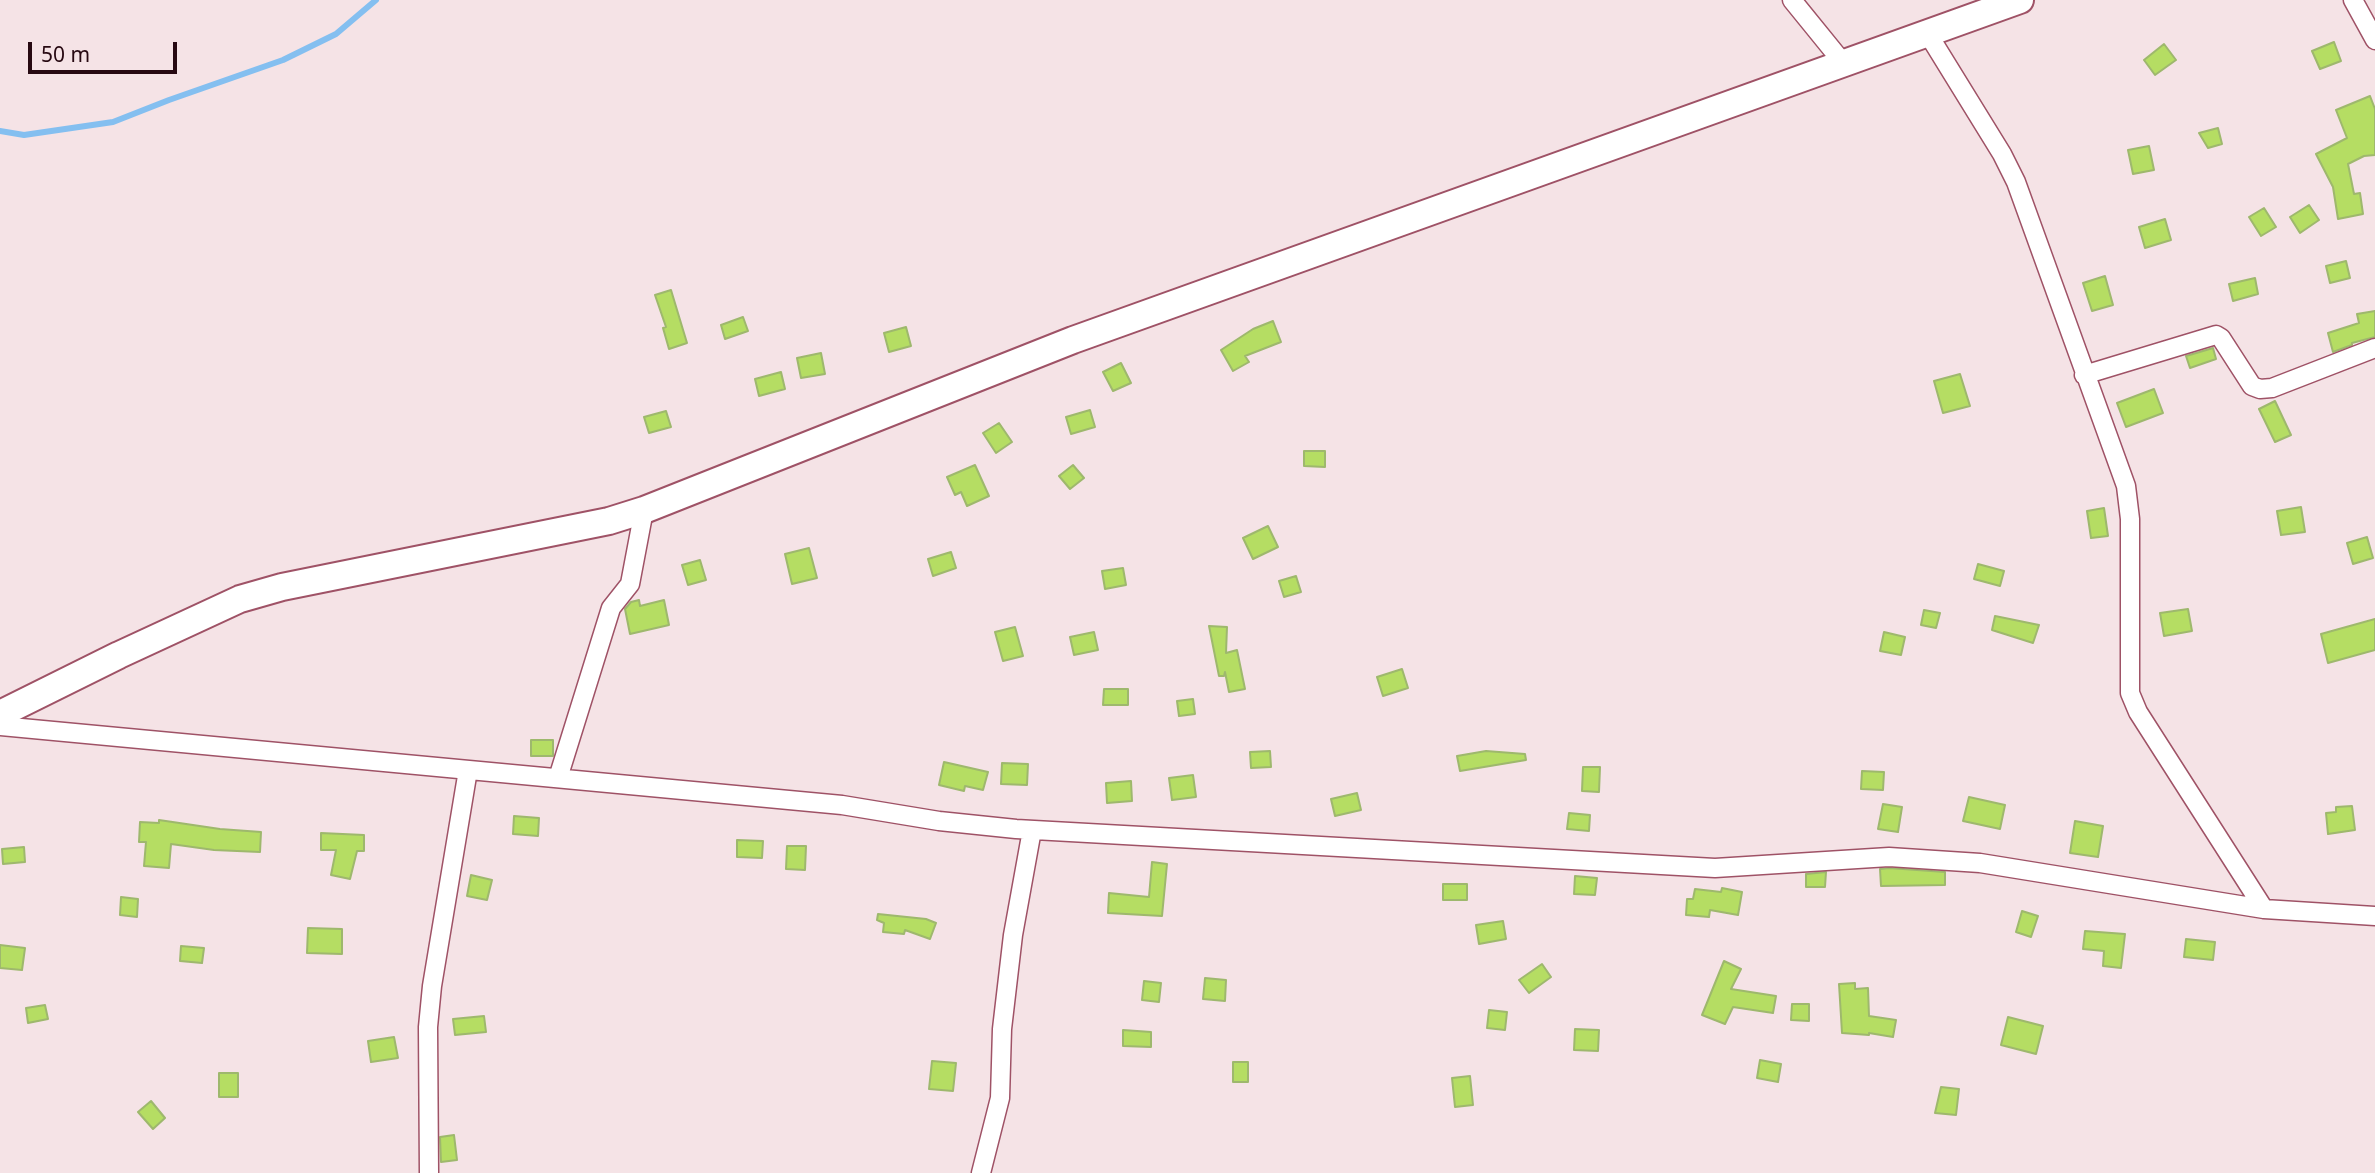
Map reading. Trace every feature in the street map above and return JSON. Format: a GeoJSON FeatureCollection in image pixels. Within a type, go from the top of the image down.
{"type":"FeatureCollection","features":[{"type":"Feature","properties":{"kind":"street"},"geometry":{"type":"LineString","coordinates":[[1791,0],[1844,64]]}},
{"type":"Feature","properties":{"kind":"street"},"geometry":{"type":"LineString","coordinates":[[0,714],[240,599],[262,592],[582,527],[644,510],[1073,340],[2020,0]]}},
{"type":"Feature","properties":{"kind":"street"},"geometry":{"type":"LineString","coordinates":[[2353,0],[2375,40]]}},
{"type":"Feature","properties":{"kind":"street"},"geometry":{"type":"LineString","coordinates":[[1928,34],[2002,154],[2016,182],[2126,486],[2130,519],[2130,693],[2138,712],[2264,909]]}},
{"type":"Feature","properties":{"kind":"street"},"geometry":{"type":"LineString","coordinates":[[2084,375],[2216,335],[2221,338],[2252,386],[2260,389],[2272,388],[2375,348]]}},
{"type":"Feature","properties":{"kind":"street"},"geometry":{"type":"LineString","coordinates":[[558,778],[611,608],[630,584],[644,510]]}},
{"type":"Feature","properties":{"kind":"street"},"geometry":{"type":"LineString","coordinates":[[0,726],[842,805],[939,821],[1032,830],[1715,868],[1889,858],[1980,863],[2264,909],[2375,916]]}},
{"type":"Feature","properties":{"kind":"street"},"geometry":{"type":"LineString","coordinates":[[429,1173],[429,1013],[468,770]]}},
{"type":"Feature","properties":{"kind":"street"},"geometry":{"type":"LineString","coordinates":[[981,1173],[1000,1098],[1002,1029],[1013,935],[1032,830]]}},
{"type":"Feature","properties":{"kind":"building"},"geometry":{"type":"Polygon","coordinates":[[[2334,42],[2341,61],[2320,69],[2312,51],[2334,42]]]}},
{"type":"Feature","properties":{"kind":"building"},"geometry":{"type":"Polygon","coordinates":[[[2164,44],[2176,60],[2155,75],[2144,60],[2164,44]]]}},
{"type":"Feature","properties":{"kind":"building"},"geometry":{"type":"Polygon","coordinates":[[[2370,96],[2375,109],[2375,155],[2364,156],[2348,164],[2354,194],[2360,193],[2363,214],[2338,219],[2333,187],[2316,154],[2347,138],[2336,110],[2370,96]]]}},
{"type":"Feature","properties":{"kind":"building"},"geometry":{"type":"Polygon","coordinates":[[[2218,128],[2222,144],[2208,148],[2199,133],[2218,128]]]}},
{"type":"Feature","properties":{"kind":"building"},"geometry":{"type":"Polygon","coordinates":[[[2149,146],[2154,170],[2133,174],[2128,150],[2149,146]]]}},
{"type":"Feature","properties":{"kind":"building"},"geometry":{"type":"Polygon","coordinates":[[[2309,205],[2319,220],[2300,233],[2290,217],[2309,205]]]}},
{"type":"Feature","properties":{"kind":"building"},"geometry":{"type":"Polygon","coordinates":[[[2264,208],[2276,227],[2261,236],[2249,217],[2264,208]]]}},
{"type":"Feature","properties":{"kind":"building"},"geometry":{"type":"Polygon","coordinates":[[[2165,219],[2171,240],[2145,248],[2139,227],[2165,219]]]}},
{"type":"Feature","properties":{"kind":"building"},"geometry":{"type":"Polygon","coordinates":[[[2346,261],[2350,278],[2330,283],[2326,266],[2346,261]]]}},
{"type":"Feature","properties":{"kind":"building"},"geometry":{"type":"Polygon","coordinates":[[[2105,276],[2113,305],[2092,311],[2083,283],[2105,276]]]}},
{"type":"Feature","properties":{"kind":"building"},"geometry":{"type":"Polygon","coordinates":[[[2255,278],[2258,294],[2233,301],[2229,284],[2255,278]]]}},
{"type":"Feature","properties":{"kind":"building"},"geometry":{"type":"Polygon","coordinates":[[[671,290],[687,343],[669,349],[663,328],[666,327],[655,295],[671,290]]]}},
{"type":"Feature","properties":{"kind":"building"},"geometry":{"type":"Polygon","coordinates":[[[2375,311],[2375,337],[2333,352],[2328,333],[2359,323],[2357,314],[2375,311]]]}},
{"type":"Feature","properties":{"kind":"building"},"geometry":{"type":"Polygon","coordinates":[[[743,317],[748,331],[725,339],[721,325],[743,317]]]}},
{"type":"Feature","properties":{"kind":"building"},"geometry":{"type":"Polygon","coordinates":[[[1273,321],[1281,342],[1245,356],[1249,362],[1233,371],[1221,350],[1253,329],[1273,321]]]}},
{"type":"Feature","properties":{"kind":"building"},"geometry":{"type":"Polygon","coordinates":[[[906,327],[911,346],[889,352],[884,333],[906,327]]]}},
{"type":"Feature","properties":{"kind":"building"},"geometry":{"type":"Polygon","coordinates":[[[2213,348],[2216,359],[2190,368],[2186,356],[2213,348]]]}},
{"type":"Feature","properties":{"kind":"building"},"geometry":{"type":"Polygon","coordinates":[[[821,353],[825,374],[801,378],[797,358],[821,353]]]}},
{"type":"Feature","properties":{"kind":"building"},"geometry":{"type":"Polygon","coordinates":[[[1121,363],[1131,383],[1113,391],[1103,372],[1121,363]]]}},
{"type":"Feature","properties":{"kind":"building"},"geometry":{"type":"Polygon","coordinates":[[[781,372],[785,389],[759,396],[755,379],[781,372]]]}},
{"type":"Feature","properties":{"kind":"building"},"geometry":{"type":"Polygon","coordinates":[[[1960,374],[1970,406],[1943,413],[1934,381],[1960,374]]]}},
{"type":"Feature","properties":{"kind":"building"},"geometry":{"type":"Polygon","coordinates":[[[2154,389],[2163,413],[2126,427],[2117,403],[2154,389]]]}},
{"type":"Feature","properties":{"kind":"building"},"geometry":{"type":"Polygon","coordinates":[[[2275,401],[2291,435],[2275,442],[2259,409],[2275,401]]]}},
{"type":"Feature","properties":{"kind":"building"},"geometry":{"type":"Polygon","coordinates":[[[1090,410],[1095,427],[1071,434],[1066,417],[1090,410]]]}},
{"type":"Feature","properties":{"kind":"building"},"geometry":{"type":"Polygon","coordinates":[[[666,411],[671,427],[649,433],[644,417],[666,411]]]}},
{"type":"Feature","properties":{"kind":"building"},"geometry":{"type":"Polygon","coordinates":[[[999,423],[1012,442],[996,453],[983,433],[999,423]]]}},
{"type":"Feature","properties":{"kind":"building"},"geometry":{"type":"Polygon","coordinates":[[[1304,451],[1325,451],[1325,467],[1304,466],[1304,451]]]}},
{"type":"Feature","properties":{"kind":"building"},"geometry":{"type":"Polygon","coordinates":[[[975,465],[989,496],[967,506],[961,492],[955,495],[947,477],[975,465]]]}},
{"type":"Feature","properties":{"kind":"building"},"geometry":{"type":"Polygon","coordinates":[[[1073,465],[1084,478],[1070,489],[1059,476],[1073,465]]]}},
{"type":"Feature","properties":{"kind":"building"},"geometry":{"type":"Polygon","coordinates":[[[2301,507],[2305,532],[2281,535],[2277,511],[2301,507]]]}},
{"type":"Feature","properties":{"kind":"building"},"geometry":{"type":"Polygon","coordinates":[[[2104,508],[2108,536],[2091,538],[2087,511],[2104,508]]]}},
{"type":"Feature","properties":{"kind":"building"},"geometry":{"type":"Polygon","coordinates":[[[1268,526],[1278,547],[1253,559],[1243,538],[1268,526]]]}},
{"type":"Feature","properties":{"kind":"building"},"geometry":{"type":"Polygon","coordinates":[[[2367,537],[2373,558],[2353,564],[2347,543],[2367,537]]]}},
{"type":"Feature","properties":{"kind":"building"},"geometry":{"type":"Polygon","coordinates":[[[809,548],[817,578],[792,584],[785,554],[809,548]]]}},
{"type":"Feature","properties":{"kind":"building"},"geometry":{"type":"Polygon","coordinates":[[[951,552],[956,568],[933,576],[928,559],[951,552]]]}},
{"type":"Feature","properties":{"kind":"building"},"geometry":{"type":"Polygon","coordinates":[[[700,560],[706,580],[688,585],[682,565],[700,560]]]}},
{"type":"Feature","properties":{"kind":"building"},"geometry":{"type":"Polygon","coordinates":[[[1978,564],[2004,571],[2000,586],[1974,579],[1978,564]]]}},
{"type":"Feature","properties":{"kind":"building"},"geometry":{"type":"Polygon","coordinates":[[[1123,568],[1126,585],[1105,589],[1102,571],[1123,568]]]}},
{"type":"Feature","properties":{"kind":"building"},"geometry":{"type":"Polygon","coordinates":[[[1296,576],[1301,592],[1284,597],[1279,581],[1296,576]]]}},
{"type":"Feature","properties":{"kind":"building"},"geometry":{"type":"Polygon","coordinates":[[[639,600],[640,606],[664,600],[669,625],[630,634],[625,609],[631,602],[639,600]]]}},
{"type":"Feature","properties":{"kind":"building"},"geometry":{"type":"Polygon","coordinates":[[[2188,609],[2192,631],[2164,636],[2160,613],[2188,609]]]}},
{"type":"Feature","properties":{"kind":"building"},"geometry":{"type":"Polygon","coordinates":[[[1924,610],[1940,613],[1936,628],[1921,625],[1924,610]]]}},
{"type":"Feature","properties":{"kind":"building"},"geometry":{"type":"Polygon","coordinates":[[[1995,616],[2039,625],[2033,643],[1992,630],[1995,616]]]}},
{"type":"Feature","properties":{"kind":"building"},"geometry":{"type":"Polygon","coordinates":[[[2375,619],[2375,650],[2328,663],[2321,634],[2375,619]]]}},
{"type":"Feature","properties":{"kind":"building"},"geometry":{"type":"Polygon","coordinates":[[[1209,626],[1227,627],[1226,653],[1237,650],[1245,689],[1229,692],[1225,672],[1224,676],[1219,676],[1209,626]]]}},
{"type":"Feature","properties":{"kind":"building"},"geometry":{"type":"Polygon","coordinates":[[[1015,627],[1023,656],[1003,661],[995,632],[1015,627]]]}},
{"type":"Feature","properties":{"kind":"building"},"geometry":{"type":"Polygon","coordinates":[[[1094,632],[1098,650],[1074,655],[1070,637],[1094,632]]]}},
{"type":"Feature","properties":{"kind":"building"},"geometry":{"type":"Polygon","coordinates":[[[1884,632],[1905,637],[1901,655],[1880,651],[1884,632]]]}},
{"type":"Feature","properties":{"kind":"building"},"geometry":{"type":"Polygon","coordinates":[[[1402,669],[1408,688],[1383,696],[1377,677],[1402,669]]]}},
{"type":"Feature","properties":{"kind":"building"},"geometry":{"type":"Polygon","coordinates":[[[1104,689],[1128,689],[1128,705],[1103,705],[1104,689]]]}},
{"type":"Feature","properties":{"kind":"building"},"geometry":{"type":"Polygon","coordinates":[[[1193,699],[1195,714],[1179,716],[1177,701],[1193,699]]]}},
{"type":"Feature","properties":{"kind":"building"},"geometry":{"type":"Polygon","coordinates":[[[531,740],[553,740],[553,756],[531,756],[531,740]]]}},
{"type":"Feature","properties":{"kind":"building"},"geometry":{"type":"Polygon","coordinates":[[[1270,751],[1271,767],[1251,768],[1250,752],[1270,751]]]}},
{"type":"Feature","properties":{"kind":"building"},"geometry":{"type":"Polygon","coordinates":[[[1486,751],[1525,754],[1526,760],[1460,771],[1457,756],[1486,751]]]}},
{"type":"Feature","properties":{"kind":"building"},"geometry":{"type":"Polygon","coordinates":[[[944,762],[988,772],[983,790],[965,786],[964,791],[939,785],[944,762]]]}},
{"type":"Feature","properties":{"kind":"building"},"geometry":{"type":"Polygon","coordinates":[[[1002,763],[1028,764],[1027,785],[1001,784],[1002,763]]]}},
{"type":"Feature","properties":{"kind":"building"},"geometry":{"type":"Polygon","coordinates":[[[1583,767],[1600,767],[1599,792],[1582,791],[1583,767]]]}},
{"type":"Feature","properties":{"kind":"building"},"geometry":{"type":"Polygon","coordinates":[[[1862,771],[1884,772],[1883,790],[1861,789],[1862,771]]]}},
{"type":"Feature","properties":{"kind":"building"},"geometry":{"type":"Polygon","coordinates":[[[1193,775],[1196,797],[1172,800],[1169,778],[1193,775]]]}},
{"type":"Feature","properties":{"kind":"building"},"geometry":{"type":"Polygon","coordinates":[[[1131,781],[1132,801],[1107,803],[1106,783],[1131,781]]]}},
{"type":"Feature","properties":{"kind":"building"},"geometry":{"type":"Polygon","coordinates":[[[1357,793],[1361,810],[1335,816],[1331,799],[1357,793]]]}},
{"type":"Feature","properties":{"kind":"building"},"geometry":{"type":"Polygon","coordinates":[[[1969,797],[2005,805],[2000,829],[1963,821],[1969,797]]]}},
{"type":"Feature","properties":{"kind":"building"},"geometry":{"type":"Polygon","coordinates":[[[1883,804],[1902,807],[1898,832],[1878,829],[1883,804]]]}},
{"type":"Feature","properties":{"kind":"building"},"geometry":{"type":"Polygon","coordinates":[[[2352,806],[2355,830],[2328,834],[2326,813],[2336,812],[2336,807],[2352,806]]]}},
{"type":"Feature","properties":{"kind":"building"},"geometry":{"type":"Polygon","coordinates":[[[1569,813],[1590,815],[1589,831],[1567,829],[1569,813]]]}},
{"type":"Feature","properties":{"kind":"building"},"geometry":{"type":"Polygon","coordinates":[[[514,816],[539,818],[538,836],[513,834],[514,816]]]}},
{"type":"Feature","properties":{"kind":"building"},"geometry":{"type":"Polygon","coordinates":[[[159,820],[261,832],[260,852],[214,850],[171,844],[169,868],[144,866],[146,842],[139,842],[140,822],[159,823],[159,820]]]}},
{"type":"Feature","properties":{"kind":"building"},"geometry":{"type":"Polygon","coordinates":[[[2075,821],[2103,826],[2098,857],[2070,853],[2075,821]]]}},
{"type":"Feature","properties":{"kind":"building"},"geometry":{"type":"Polygon","coordinates":[[[321,833],[364,835],[364,851],[357,851],[350,879],[331,875],[336,850],[321,850],[321,833]]]}},
{"type":"Feature","properties":{"kind":"building"},"geometry":{"type":"Polygon","coordinates":[[[737,840],[763,841],[762,858],[737,857],[737,840]]]}},
{"type":"Feature","properties":{"kind":"building"},"geometry":{"type":"Polygon","coordinates":[[[787,846],[806,846],[805,870],[786,869],[787,846]]]}},
{"type":"Feature","properties":{"kind":"building"},"geometry":{"type":"Polygon","coordinates":[[[24,847],[25,862],[3,864],[2,849],[24,847]]]}},
{"type":"Feature","properties":{"kind":"building"},"geometry":{"type":"Polygon","coordinates":[[[1152,862],[1167,864],[1162,916],[1108,913],[1109,893],[1149,897],[1152,862]]]}},
{"type":"Feature","properties":{"kind":"building"},"geometry":{"type":"Polygon","coordinates":[[[1880,869],[1945,872],[1945,885],[1881,886],[1880,869]]]}},
{"type":"Feature","properties":{"kind":"building"},"geometry":{"type":"Polygon","coordinates":[[[1826,872],[1825,887],[1806,887],[1806,874],[1826,872]]]}},
{"type":"Feature","properties":{"kind":"building"},"geometry":{"type":"Polygon","coordinates":[[[471,875],[492,880],[487,900],[467,896],[471,875]]]}},
{"type":"Feature","properties":{"kind":"building"},"geometry":{"type":"Polygon","coordinates":[[[1575,876],[1597,878],[1595,895],[1574,894],[1575,876]]]}},
{"type":"Feature","properties":{"kind":"building"},"geometry":{"type":"Polygon","coordinates":[[[1443,884],[1467,884],[1467,900],[1443,900],[1443,884]]]}},
{"type":"Feature","properties":{"kind":"building"},"geometry":{"type":"Polygon","coordinates":[[[1722,888],[1742,892],[1738,915],[1710,910],[1709,917],[1686,915],[1687,899],[1693,899],[1695,889],[1721,892],[1722,888]]]}},
{"type":"Feature","properties":{"kind":"building"},"geometry":{"type":"Polygon","coordinates":[[[121,897],[138,899],[137,917],[120,915],[121,897]]]}},
{"type":"Feature","properties":{"kind":"building"},"geometry":{"type":"Polygon","coordinates":[[[2022,911],[2038,916],[2031,937],[2016,932],[2022,911]]]}},
{"type":"Feature","properties":{"kind":"building"},"geometry":{"type":"Polygon","coordinates":[[[878,914],[926,919],[936,923],[930,939],[905,930],[904,934],[883,932],[884,923],[877,920],[878,914]]]}},
{"type":"Feature","properties":{"kind":"building"},"geometry":{"type":"Polygon","coordinates":[[[1503,921],[1506,939],[1479,944],[1476,925],[1503,921]]]}},
{"type":"Feature","properties":{"kind":"building"},"geometry":{"type":"Polygon","coordinates":[[[308,928],[342,929],[342,954],[307,953],[308,928]]]}},
{"type":"Feature","properties":{"kind":"building"},"geometry":{"type":"Polygon","coordinates":[[[2085,931],[2125,934],[2121,968],[2103,966],[2104,951],[2083,949],[2085,931]]]}},
{"type":"Feature","properties":{"kind":"building"},"geometry":{"type":"Polygon","coordinates":[[[2186,939],[2215,942],[2213,960],[2184,957],[2186,939]]]}},
{"type":"Feature","properties":{"kind":"building"},"geometry":{"type":"Polygon","coordinates":[[[0,945],[25,948],[22,970],[0,968],[0,945]]]}},
{"type":"Feature","properties":{"kind":"building"},"geometry":{"type":"Polygon","coordinates":[[[181,946],[204,948],[202,963],[180,961],[181,946]]]}},
{"type":"Feature","properties":{"kind":"building"},"geometry":{"type":"Polygon","coordinates":[[[1724,961],[1741,969],[1731,989],[1776,996],[1773,1013],[1733,1007],[1725,1024],[1702,1015],[1724,961]]]}},
{"type":"Feature","properties":{"kind":"building"},"geometry":{"type":"Polygon","coordinates":[[[1542,964],[1551,977],[1529,993],[1519,980],[1542,964]]]}},
{"type":"Feature","properties":{"kind":"building"},"geometry":{"type":"Polygon","coordinates":[[[1205,978],[1226,980],[1225,1001],[1203,999],[1205,978]]]}},
{"type":"Feature","properties":{"kind":"building"},"geometry":{"type":"Polygon","coordinates":[[[1144,981],[1161,983],[1159,1002],[1142,1000],[1144,981]]]}},
{"type":"Feature","properties":{"kind":"building"},"geometry":{"type":"Polygon","coordinates":[[[1855,983],[1855,989],[1868,988],[1869,1016],[1896,1020],[1893,1037],[1869,1033],[1842,1033],[1839,984],[1855,983]]]}},
{"type":"Feature","properties":{"kind":"building"},"geometry":{"type":"Polygon","coordinates":[[[1792,1004],[1809,1004],[1809,1021],[1791,1020],[1792,1004]]]}},
{"type":"Feature","properties":{"kind":"building"},"geometry":{"type":"Polygon","coordinates":[[[45,1005],[48,1019],[28,1023],[26,1008],[45,1005]]]}},
{"type":"Feature","properties":{"kind":"building"},"geometry":{"type":"Polygon","coordinates":[[[1489,1010],[1507,1012],[1505,1030],[1487,1028],[1489,1010]]]}},
{"type":"Feature","properties":{"kind":"building"},"geometry":{"type":"Polygon","coordinates":[[[484,1016],[486,1032],[455,1035],[453,1019],[484,1016]]]}},
{"type":"Feature","properties":{"kind":"building"},"geometry":{"type":"Polygon","coordinates":[[[2008,1017],[2043,1026],[2036,1054],[2001,1045],[2008,1017]]]}},
{"type":"Feature","properties":{"kind":"building"},"geometry":{"type":"Polygon","coordinates":[[[1575,1029],[1599,1030],[1598,1051],[1574,1050],[1575,1029]]]}},
{"type":"Feature","properties":{"kind":"building"},"geometry":{"type":"Polygon","coordinates":[[[1123,1030],[1151,1032],[1151,1047],[1123,1046],[1123,1030]]]}},
{"type":"Feature","properties":{"kind":"building"},"geometry":{"type":"Polygon","coordinates":[[[394,1037],[398,1058],[371,1062],[368,1041],[394,1037]]]}},
{"type":"Feature","properties":{"kind":"building"},"geometry":{"type":"Polygon","coordinates":[[[1760,1060],[1781,1064],[1778,1082],[1757,1078],[1760,1060]]]}},
{"type":"Feature","properties":{"kind":"building"},"geometry":{"type":"Polygon","coordinates":[[[932,1061],[956,1063],[953,1091],[929,1089],[932,1061]]]}},
{"type":"Feature","properties":{"kind":"building"},"geometry":{"type":"Polygon","coordinates":[[[1233,1062],[1248,1062],[1248,1082],[1233,1082],[1233,1062]]]}},
{"type":"Feature","properties":{"kind":"building"},"geometry":{"type":"Polygon","coordinates":[[[219,1073],[238,1073],[238,1097],[219,1097],[219,1073]]]}},
{"type":"Feature","properties":{"kind":"building"},"geometry":{"type":"Polygon","coordinates":[[[1470,1076],[1473,1105],[1455,1107],[1452,1078],[1470,1076]]]}},
{"type":"Feature","properties":{"kind":"building"},"geometry":{"type":"Polygon","coordinates":[[[1941,1087],[1959,1089],[1956,1115],[1935,1113],[1941,1087]]]}},
{"type":"Feature","properties":{"kind":"building"},"geometry":{"type":"Polygon","coordinates":[[[151,1101],[165,1118],[153,1129],[138,1112],[151,1101]]]}},
{"type":"Feature","properties":{"kind":"building"},"geometry":{"type":"Polygon","coordinates":[[[454,1135],[457,1160],[441,1162],[440,1137],[454,1135]]]}},
{"type":"Feature","properties":{"kind":"waterway"},"geometry":{"type":"LineString","coordinates":[[0,131],[24,135],[113,122],[283,60],[336,34],[376,0]]}}]}
